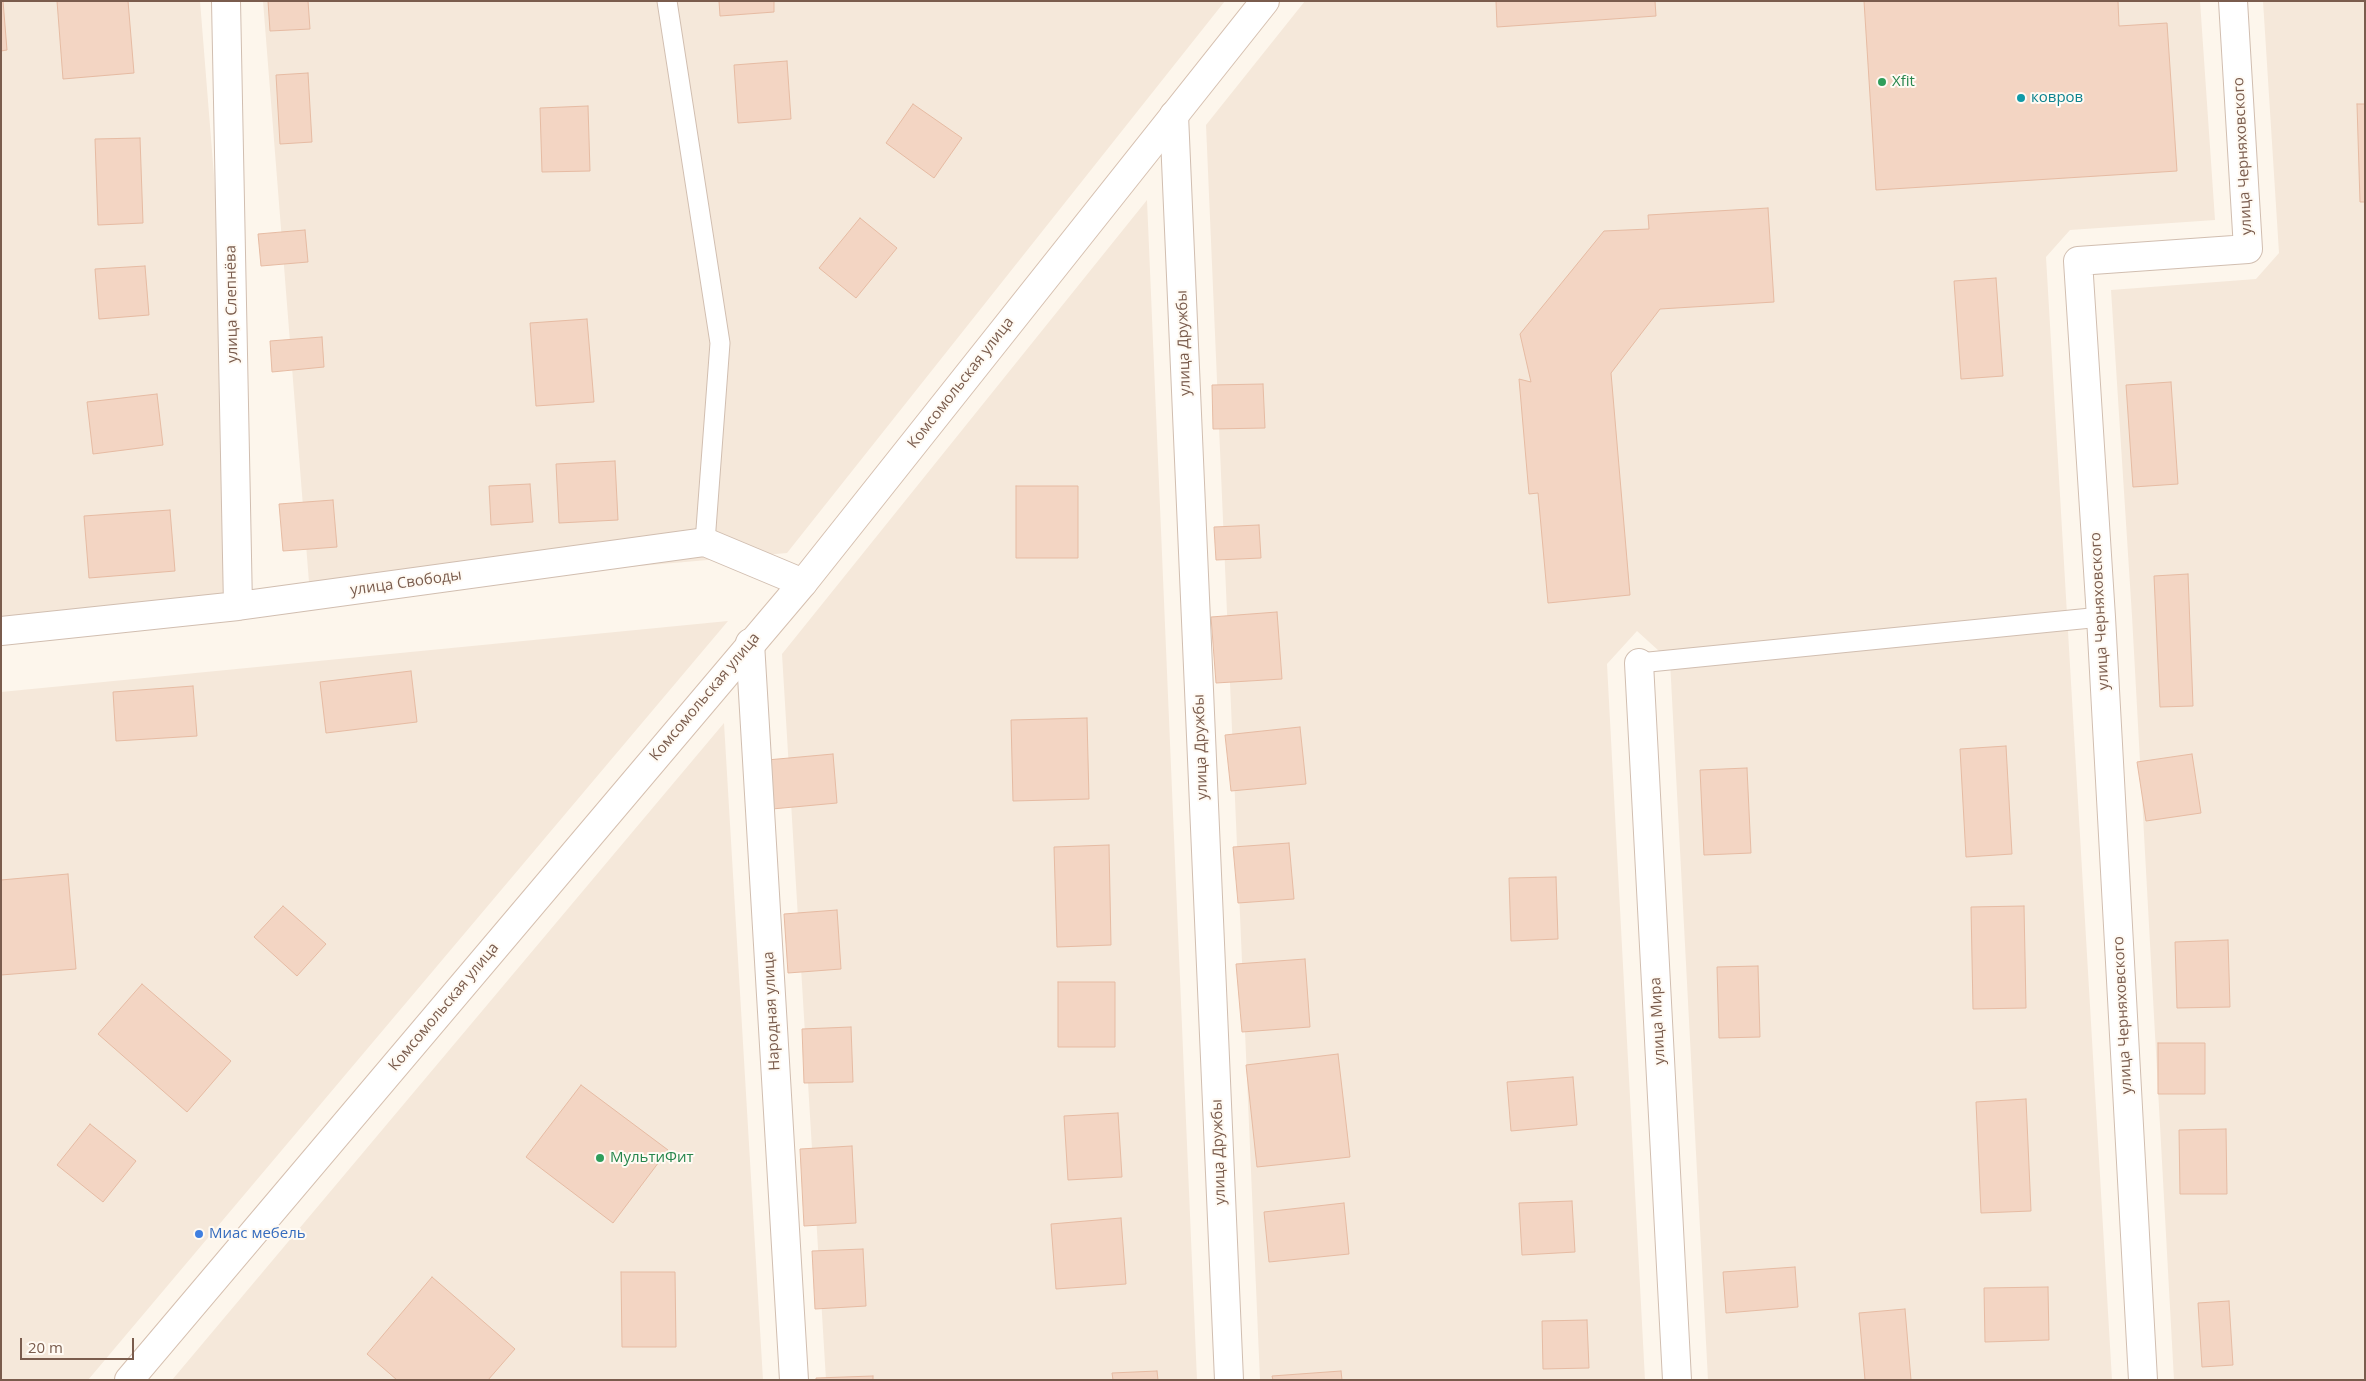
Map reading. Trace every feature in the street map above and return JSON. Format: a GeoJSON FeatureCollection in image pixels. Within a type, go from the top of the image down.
{"type":"FeatureCollection","features":[{"type":"Feature","properties":{"kind":"street","name":"улица Слепнёва"},"geometry":{"type":"LineString","coordinates":[[226,1],[238,606]]}},
{"type":"Feature","properties":{"kind":"street","name":"Комсомольская улица"},"geometry":{"type":"LineString","coordinates":[[129,1380],[750,643],[803,583],[1265,1]]}},
{"type":"Feature","properties":{"kind":"street","name":"улица Черняховского"},"geometry":{"type":"LineString","coordinates":[[2143,1380],[2101,617],[2078,261],[2248,249],[2233,1]]}},
{"type":"Feature","properties":{"kind":"street","name":"улица Дружбы"},"geometry":{"type":"LineString","coordinates":[[1174,115],[1229,1380]]}},
{"type":"Feature","properties":{"kind":"street","name":"улица Свободы"},"geometry":{"type":"LineString","coordinates":[[1,631],[238,606],[705,542]]}},
{"type":"Feature","properties":{"kind":"street"},"geometry":{"type":"LineString","coordinates":[[705,542],[803,583]]}},
{"type":"Feature","properties":{"kind":"street","name":"Народная улица"},"geometry":{"type":"LineString","coordinates":[[750,643],[794,1380]]}},
{"type":"Feature","properties":{"kind":"street","name":"улица Мира"},"geometry":{"type":"LineString","coordinates":[[1639,663],[1677,1380]]}},
{"type":"Feature","properties":{"kind":"lane"},"geometry":{"type":"LineString","coordinates":[[667,1],[720,343],[705,542]]}},
{"type":"Feature","properties":{"kind":"lane"},"geometry":{"type":"LineString","coordinates":[[1639,663],[2101,617]]}},
{"type":"Feature","properties":{"kind":"shaded area"},"geometry":{"type":"Polygon","coordinates":[[[1,1],[200,1],[248,601],[1,628],[1,1]]]}},
{"type":"Feature","properties":{"kind":"shaded area"},"geometry":{"type":"Polygon","coordinates":[[[263,1],[1225,1],[787,553],[310,595],[263,1]]]}},
{"type":"Feature","properties":{"kind":"shaded area"},"geometry":{"type":"Polygon","coordinates":[[[1305,1],[2200,1],[2215,220],[2070,230],[2046,257],[2112,1380],[1708,1380],[1670,661],[1637,631],[1607,664],[1645,1380],[1260,1380],[1206,125],[1305,1]]]}},
{"type":"Feature","properties":{"kind":"shaded area"},"geometry":{"type":"Polygon","coordinates":[[[2263,1],[2365,1],[2365,1380],[2174,1380],[2132,616],[2111,290],[2256,279],[2279,253],[2263,1]]]}},
{"type":"Feature","properties":{"kind":"shaded area"},"geometry":{"type":"Polygon","coordinates":[[[1147,200],[1197,1380],[826,1380],[782,654],[1147,200]]]}},
{"type":"Feature","properties":{"kind":"shaded area"},"geometry":{"type":"Polygon","coordinates":[[[728,621],[88,1380],[1,1380],[1,692],[728,621]]]}},
{"type":"Feature","properties":{"kind":"shaded area"},"geometry":{"type":"Polygon","coordinates":[[[724,723],[763,1380],[172,1380],[724,723]]]}},
{"type":"Feature","properties":{"kind":"building"},"geometry":{"type":"Polygon","coordinates":[[[1,1],[3,1],[7,50],[1,51],[1,1]]]}},
{"type":"Feature","properties":{"kind":"building"},"geometry":{"type":"Polygon","coordinates":[[[57,1],[128,1],[134,73],[63,79],[57,1]]]}},
{"type":"Feature","properties":{"kind":"building"},"geometry":{"type":"Polygon","coordinates":[[[268,1],[308,1],[310,29],[270,31],[268,1]]]}},
{"type":"Feature","properties":{"kind":"building"},"geometry":{"type":"Polygon","coordinates":[[[719,1],[774,1],[774,12],[720,16],[719,1]]]}},
{"type":"Feature","properties":{"kind":"building"},"geometry":{"type":"Polygon","coordinates":[[[1496,1],[1655,1],[1656,16],[1497,27],[1496,1]]]}},
{"type":"Feature","properties":{"kind":"building","name":"ковров"},"geometry":{"type":"Polygon","coordinates":[[[1864,1],[2118,1],[2119,26],[2167,23],[2177,171],[1876,190],[1864,1]]]}},
{"type":"Feature","properties":{"kind":"building"},"geometry":{"type":"Polygon","coordinates":[[[787,61],[791,119],[738,123],[734,65],[787,61]]]}},
{"type":"Feature","properties":{"kind":"building"},"geometry":{"type":"Polygon","coordinates":[[[308,73],[312,142],[280,144],[276,75],[308,73]]]}},
{"type":"Feature","properties":{"kind":"building"},"geometry":{"type":"Polygon","coordinates":[[[913,104],[962,138],[934,178],[886,143],[913,104]]]}},
{"type":"Feature","properties":{"kind":"building"},"geometry":{"type":"Polygon","coordinates":[[[2357,104],[2365,104],[2365,202],[2360,202],[2357,104]]]}},
{"type":"Feature","properties":{"kind":"building"},"geometry":{"type":"Polygon","coordinates":[[[588,106],[590,171],[542,172],[540,108],[588,106]]]}},
{"type":"Feature","properties":{"kind":"building"},"geometry":{"type":"Polygon","coordinates":[[[140,138],[143,223],[98,225],[95,139],[140,138]]]}},
{"type":"Feature","properties":{"kind":"building"},"geometry":{"type":"Polygon","coordinates":[[[1768,208],[1774,302],[1660,309],[1611,373],[1630,595],[1548,603],[1538,493],[1529,494],[1519,379],[1531,382],[1520,334],[1604,231],[1649,229],[1648,215],[1768,208]]]}},
{"type":"Feature","properties":{"kind":"building"},"geometry":{"type":"Polygon","coordinates":[[[860,218],[897,248],[856,298],[819,268],[860,218]]]}},
{"type":"Feature","properties":{"kind":"building"},"geometry":{"type":"Polygon","coordinates":[[[305,230],[308,262],[261,266],[258,234],[305,230]]]}},
{"type":"Feature","properties":{"kind":"building"},"geometry":{"type":"Polygon","coordinates":[[[145,266],[149,315],[99,319],[95,269],[145,266]]]}},
{"type":"Feature","properties":{"kind":"building"},"geometry":{"type":"Polygon","coordinates":[[[1996,278],[2003,376],[1961,379],[1954,281],[1996,278]]]}},
{"type":"Feature","properties":{"kind":"building"},"geometry":{"type":"Polygon","coordinates":[[[587,319],[594,402],[536,406],[530,323],[587,319]]]}},
{"type":"Feature","properties":{"kind":"building"},"geometry":{"type":"Polygon","coordinates":[[[322,337],[324,367],[272,372],[270,341],[322,337]]]}},
{"type":"Feature","properties":{"kind":"building"},"geometry":{"type":"Polygon","coordinates":[[[2171,382],[2178,484],[2133,487],[2126,385],[2171,382]]]}},
{"type":"Feature","properties":{"kind":"building"},"geometry":{"type":"Polygon","coordinates":[[[1263,384],[1265,428],[1213,429],[1212,385],[1263,384]]]}},
{"type":"Feature","properties":{"kind":"building"},"geometry":{"type":"Polygon","coordinates":[[[157,394],[163,445],[93,454],[87,402],[157,394]]]}},
{"type":"Feature","properties":{"kind":"building"},"geometry":{"type":"Polygon","coordinates":[[[615,461],[618,520],[559,523],[556,464],[615,461]]]}},
{"type":"Feature","properties":{"kind":"building"},"geometry":{"type":"Polygon","coordinates":[[[530,484],[533,522],[491,525],[489,486],[530,484]]]}},
{"type":"Feature","properties":{"kind":"building"},"geometry":{"type":"Polygon","coordinates":[[[1016,486],[1078,486],[1078,558],[1016,558],[1016,486]]]}},
{"type":"Feature","properties":{"kind":"building"},"geometry":{"type":"Polygon","coordinates":[[[333,500],[337,547],[283,551],[279,504],[333,500]]]}},
{"type":"Feature","properties":{"kind":"building"},"geometry":{"type":"Polygon","coordinates":[[[170,510],[175,571],[89,578],[84,516],[170,510]]]}},
{"type":"Feature","properties":{"kind":"building"},"geometry":{"type":"Polygon","coordinates":[[[1259,525],[1261,558],[1216,560],[1214,527],[1259,525]]]}},
{"type":"Feature","properties":{"kind":"building"},"geometry":{"type":"Polygon","coordinates":[[[2188,574],[2193,706],[2160,707],[2154,576],[2188,574]]]}},
{"type":"Feature","properties":{"kind":"building"},"geometry":{"type":"Polygon","coordinates":[[[1277,612],[1282,679],[1216,683],[1211,617],[1277,612]]]}},
{"type":"Feature","properties":{"kind":"building"},"geometry":{"type":"Polygon","coordinates":[[[411,671],[417,722],[326,733],[320,682],[411,671]]]}},
{"type":"Feature","properties":{"kind":"building"},"geometry":{"type":"Polygon","coordinates":[[[193,686],[197,736],[116,741],[113,692],[193,686]]]}},
{"type":"Feature","properties":{"kind":"building"},"geometry":{"type":"Polygon","coordinates":[[[1087,718],[1089,799],[1013,801],[1011,720],[1087,718]]]}},
{"type":"Feature","properties":{"kind":"building"},"geometry":{"type":"Polygon","coordinates":[[[1300,727],[1306,784],[1231,791],[1225,735],[1300,727]]]}},
{"type":"Feature","properties":{"kind":"building"},"geometry":{"type":"Polygon","coordinates":[[[2006,746],[2012,854],[1966,857],[1960,749],[2006,746]]]}},
{"type":"Feature","properties":{"kind":"building"},"geometry":{"type":"Polygon","coordinates":[[[833,754],[837,803],[772,809],[767,760],[833,754]]]}},
{"type":"Feature","properties":{"kind":"building"},"geometry":{"type":"Polygon","coordinates":[[[2192,754],[2201,813],[2146,821],[2137,762],[2192,754]]]}},
{"type":"Feature","properties":{"kind":"building"},"geometry":{"type":"Polygon","coordinates":[[[1747,768],[1751,853],[1704,855],[1700,770],[1747,768]]]}},
{"type":"Feature","properties":{"kind":"building"},"geometry":{"type":"Polygon","coordinates":[[[1289,843],[1294,899],[1238,903],[1233,847],[1289,843]]]}},
{"type":"Feature","properties":{"kind":"building"},"geometry":{"type":"Polygon","coordinates":[[[1109,845],[1111,945],[1057,947],[1054,847],[1109,845]]]}},
{"type":"Feature","properties":{"kind":"building"},"geometry":{"type":"Polygon","coordinates":[[[68,874],[76,969],[1,975],[1,880],[68,874]]]}},
{"type":"Feature","properties":{"kind":"building"},"geometry":{"type":"Polygon","coordinates":[[[1556,877],[1558,939],[1511,941],[1509,878],[1556,877]]]}},
{"type":"Feature","properties":{"kind":"building"},"geometry":{"type":"Polygon","coordinates":[[[283,906],[326,944],[297,976],[254,937],[283,906]]]}},
{"type":"Feature","properties":{"kind":"building"},"geometry":{"type":"Polygon","coordinates":[[[2024,906],[2026,1008],[1973,1009],[1971,907],[2024,906]]]}},
{"type":"Feature","properties":{"kind":"building"},"geometry":{"type":"Polygon","coordinates":[[[837,910],[841,969],[788,973],[784,914],[837,910]]]}},
{"type":"Feature","properties":{"kind":"building"},"geometry":{"type":"Polygon","coordinates":[[[2228,940],[2230,1007],[2177,1008],[2175,942],[2228,940]]]}},
{"type":"Feature","properties":{"kind":"building"},"geometry":{"type":"Polygon","coordinates":[[[1305,959],[1310,1027],[1242,1032],[1236,964],[1305,959]]]}},
{"type":"Feature","properties":{"kind":"building"},"geometry":{"type":"Polygon","coordinates":[[[1758,966],[1760,1037],[1719,1038],[1717,967],[1758,966]]]}},
{"type":"Feature","properties":{"kind":"building"},"geometry":{"type":"Polygon","coordinates":[[[1058,982],[1115,982],[1115,1047],[1058,1047],[1058,982]]]}},
{"type":"Feature","properties":{"kind":"building"},"geometry":{"type":"Polygon","coordinates":[[[142,984],[231,1061],[187,1112],[98,1034],[142,984]]]}},
{"type":"Feature","properties":{"kind":"building"},"geometry":{"type":"Polygon","coordinates":[[[851,1027],[853,1082],[804,1083],[802,1029],[851,1027]]]}},
{"type":"Feature","properties":{"kind":"building"},"geometry":{"type":"Polygon","coordinates":[[[2158,1043],[2205,1043],[2205,1094],[2158,1094],[2158,1043]]]}},
{"type":"Feature","properties":{"kind":"building"},"geometry":{"type":"Polygon","coordinates":[[[1338,1054],[1350,1157],[1257,1167],[1246,1065],[1338,1054]]]}},
{"type":"Feature","properties":{"kind":"building"},"geometry":{"type":"Polygon","coordinates":[[[1573,1077],[1577,1125],[1511,1131],[1507,1082],[1573,1077]]]}},
{"type":"Feature","properties":{"kind":"building"},"geometry":{"type":"Polygon","coordinates":[[[581,1085],[668,1150],[613,1223],[526,1157],[581,1085]]]}},
{"type":"Feature","properties":{"kind":"building"},"geometry":{"type":"Polygon","coordinates":[[[2026,1099],[2031,1211],[1981,1213],[1976,1102],[2026,1099]]]}},
{"type":"Feature","properties":{"kind":"building"},"geometry":{"type":"Polygon","coordinates":[[[1118,1113],[1122,1177],[1068,1180],[1064,1116],[1118,1113]]]}},
{"type":"Feature","properties":{"kind":"building"},"geometry":{"type":"Polygon","coordinates":[[[90,1124],[136,1161],[103,1202],[57,1165],[90,1124]]]}},
{"type":"Feature","properties":{"kind":"building"},"geometry":{"type":"Polygon","coordinates":[[[2226,1129],[2227,1194],[2180,1194],[2179,1130],[2226,1129]]]}},
{"type":"Feature","properties":{"kind":"building"},"geometry":{"type":"Polygon","coordinates":[[[852,1146],[856,1223],[804,1226],[800,1149],[852,1146]]]}},
{"type":"Feature","properties":{"kind":"building"},"geometry":{"type":"Polygon","coordinates":[[[1572,1201],[1575,1252],[1522,1255],[1519,1203],[1572,1201]]]}},
{"type":"Feature","properties":{"kind":"building"},"geometry":{"type":"Polygon","coordinates":[[[1344,1203],[1349,1254],[1269,1262],[1264,1212],[1344,1203]]]}},
{"type":"Feature","properties":{"kind":"building"},"geometry":{"type":"Polygon","coordinates":[[[1121,1218],[1126,1284],[1056,1289],[1051,1224],[1121,1218]]]}},
{"type":"Feature","properties":{"kind":"building"},"geometry":{"type":"Polygon","coordinates":[[[863,1249],[866,1306],[815,1309],[812,1251],[863,1249]]]}},
{"type":"Feature","properties":{"kind":"building"},"geometry":{"type":"Polygon","coordinates":[[[1795,1267],[1798,1307],[1726,1313],[1723,1272],[1795,1267]]]}},
{"type":"Feature","properties":{"kind":"building"},"geometry":{"type":"Polygon","coordinates":[[[621,1272],[675,1272],[676,1347],[622,1347],[621,1272]]]}},
{"type":"Feature","properties":{"kind":"building"},"geometry":{"type":"Polygon","coordinates":[[[432,1277],[515,1349],[488,1380],[397,1380],[367,1354],[432,1277]]]}},
{"type":"Feature","properties":{"kind":"building"},"geometry":{"type":"Polygon","coordinates":[[[2048,1287],[2049,1340],[1985,1342],[1984,1288],[2048,1287]]]}},
{"type":"Feature","properties":{"kind":"building"},"geometry":{"type":"Polygon","coordinates":[[[2229,1301],[2233,1365],[2202,1367],[2198,1303],[2229,1301]]]}},
{"type":"Feature","properties":{"kind":"building"},"geometry":{"type":"Polygon","coordinates":[[[1905,1309],[1911,1380],[1865,1380],[1859,1313],[1905,1309]]]}},
{"type":"Feature","properties":{"kind":"building"},"geometry":{"type":"Polygon","coordinates":[[[1587,1320],[1589,1368],[1543,1369],[1542,1321],[1587,1320]]]}},
{"type":"Feature","properties":{"kind":"building"},"geometry":{"type":"Polygon","coordinates":[[[1157,1371],[1158,1380],[1113,1380],[1112,1373],[1157,1371]]]}},
{"type":"Feature","properties":{"kind":"building"},"geometry":{"type":"Polygon","coordinates":[[[1341,1371],[1342,1380],[1273,1380],[1272,1376],[1341,1371]]]}},
{"type":"Feature","properties":{"kind":"building"},"geometry":{"type":"Polygon","coordinates":[[[873,1376],[873,1380],[816,1380],[816,1378],[873,1376]]]}},
{"type":"Feature","properties":{"kind":"place","name":"Xfit"},"geometry":{"type":"Point","coordinates":[1882,82]}},
{"type":"Feature","properties":{"kind":"place","name":"ковров"},"geometry":{"type":"Point","coordinates":[2021,98]}},
{"type":"Feature","properties":{"kind":"place","name":"МультиФит"},"geometry":{"type":"Point","coordinates":[600,1158]}},
{"type":"Feature","properties":{"kind":"place","name":"Миас мебель"},"geometry":{"type":"Point","coordinates":[199,1234]}}]}
